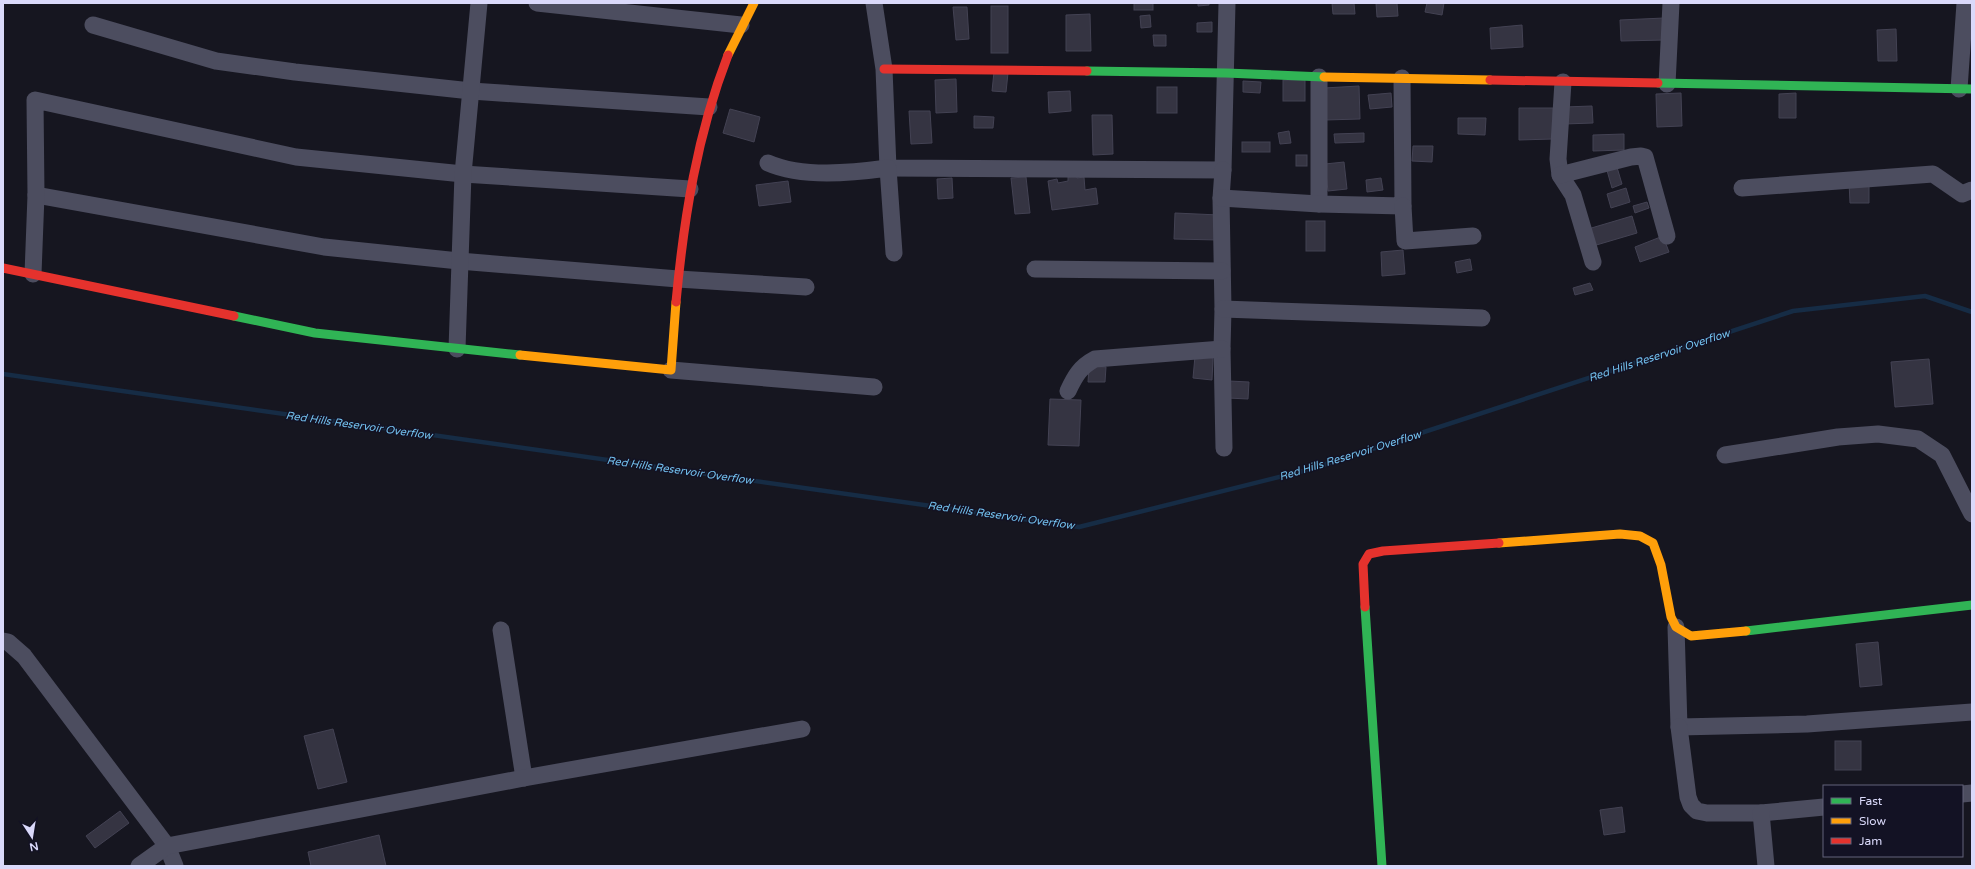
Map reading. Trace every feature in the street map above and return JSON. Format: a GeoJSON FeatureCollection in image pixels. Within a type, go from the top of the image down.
{"type":"FeatureCollection","features":[{"type":"Feature","properties":{"kind":"street"},"geometry":{"type":"LineString","coordinates":[[457,349],[463,174],[479,3]]}},
{"type":"Feature","properties":{"kind":"street"},"geometry":{"type":"LineString","coordinates":[[536,3],[741,25]]}},
{"type":"Feature","properties":{"kind":"street"},"geometry":{"type":"LineString","coordinates":[[671,370],[678,279],[690,189],[709,107],[741,25],[754,3]]}},
{"type":"Feature","properties":{"kind":"street"},"geometry":{"type":"LineString","coordinates":[[874,3],[884,69],[888,168],[894,254]]}},
{"type":"Feature","properties":{"kind":"street"},"geometry":{"type":"LineString","coordinates":[[1224,448],[1221,198],[1227,3]]}},
{"type":"Feature","properties":{"kind":"street"},"geometry":{"type":"LineString","coordinates":[[1667,84],[1671,3]]}},
{"type":"Feature","properties":{"kind":"street"},"geometry":{"type":"LineString","coordinates":[[884,69],[1226,73],[1319,78],[1402,78],[1965,89],[1965,3]]}},
{"type":"Feature","properties":{"kind":"street"},"geometry":{"type":"LineString","coordinates":[[93,25],[216,60],[295,72],[471,90],[709,107]]}},
{"type":"Feature","properties":{"kind":"street"},"geometry":{"type":"LineString","coordinates":[[1319,78],[1319,204]]}},
{"type":"Feature","properties":{"kind":"street"},"geometry":{"type":"LineString","coordinates":[[1402,78],[1403,206],[1405,241],[1473,236]]}},
{"type":"Feature","properties":{"kind":"street"},"geometry":{"type":"LineString","coordinates":[[1563,82],[1558,159],[1560,175],[1572,195],[1594,262]]}},
{"type":"Feature","properties":{"kind":"street"},"geometry":{"type":"LineString","coordinates":[[33,274],[36,195],[36,100],[296,157],[463,174],[690,189]]}},
{"type":"Feature","properties":{"kind":"street"},"geometry":{"type":"LineString","coordinates":[[1560,175],[1630,158],[1641,156],[1645,157],[1667,236]]}},
{"type":"Feature","properties":{"kind":"street"},"geometry":{"type":"LineString","coordinates":[[768,163],[783,170],[830,173],[860,172],[888,168],[1223,170]]}},
{"type":"Feature","properties":{"kind":"street"},"geometry":{"type":"LineString","coordinates":[[1742,188],[1933,174],[1962,194],[1972,190]]}},
{"type":"Feature","properties":{"kind":"street"},"geometry":{"type":"LineString","coordinates":[[36,195],[324,247],[459,261],[678,279],[806,287]]}},
{"type":"Feature","properties":{"kind":"street"},"geometry":{"type":"LineString","coordinates":[[1221,198],[1319,204],[1403,206]]}},
{"type":"Feature","properties":{"kind":"street"},"geometry":{"type":"LineString","coordinates":[[3,268],[315,333],[457,349],[671,370],[874,387]]}},
{"type":"Feature","properties":{"kind":"street"},"geometry":{"type":"LineString","coordinates":[[1035,269],[1222,271]]}},
{"type":"Feature","properties":{"kind":"street"},"geometry":{"type":"LineString","coordinates":[[1223,309],[1482,318]]}},
{"type":"Feature","properties":{"kind":"street"},"geometry":{"type":"LineString","coordinates":[[1068,391],[1078,371],[1084,364],[1095,359],[1222,349]]}},
{"type":"Feature","properties":{"kind":"street"},"geometry":{"type":"LineString","coordinates":[[1725,455],[1846,437],[1878,434],[1918,440],[1942,455],[1972,514]]}},
{"type":"Feature","properties":{"kind":"street"},"geometry":{"type":"LineString","coordinates":[[1382,866],[1366,646],[1363,564],[1369,554],[1383,551],[1620,534],[1640,536],[1653,543],[1661,565],[1671,618],[1676,627],[1678,726],[1688,797],[1691,805],[1697,811],[1707,814],[1762,814],[1823,807]]}},
{"type":"Feature","properties":{"kind":"street"},"geometry":{"type":"LineString","coordinates":[[1676,627],[1691,636],[1721,634],[1972,605]]}},
{"type":"Feature","properties":{"kind":"street"},"geometry":{"type":"LineString","coordinates":[[500,630],[524,778]]}},
{"type":"Feature","properties":{"kind":"street"},"geometry":{"type":"LineString","coordinates":[[3,641],[8,642],[24,656],[167,846],[175,866]]}},
{"type":"Feature","properties":{"kind":"street"},"geometry":{"type":"LineString","coordinates":[[1678,726],[1807,724],[1972,712]]}},
{"type":"Feature","properties":{"kind":"street"},"geometry":{"type":"LineString","coordinates":[[139,866],[167,846],[524,778],[802,729]]}},
{"type":"Feature","properties":{"kind":"street"},"geometry":{"type":"LineString","coordinates":[[1762,814],[1766,866]]}},
{"type":"Feature","properties":{"kind":"building"},"geometry":{"type":"Polygon","coordinates":[[[1134,3],[1153,3],[1153,10],[1134,10],[1134,3]]]}},
{"type":"Feature","properties":{"kind":"building"},"geometry":{"type":"Polygon","coordinates":[[[1198,3],[1209,3],[1209,5],[1198,6],[1198,3]]]}},
{"type":"Feature","properties":{"kind":"building"},"geometry":{"type":"Polygon","coordinates":[[[1332,3],[1354,3],[1355,14],[1333,14],[1332,3]]]}},
{"type":"Feature","properties":{"kind":"building"},"geometry":{"type":"Polygon","coordinates":[[[1376,3],[1397,3],[1398,16],[1377,17],[1376,3]]]}},
{"type":"Feature","properties":{"kind":"building"},"geometry":{"type":"Polygon","coordinates":[[[1427,3],[1444,3],[1442,15],[1425,12],[1427,3]]]}},
{"type":"Feature","properties":{"kind":"building"},"geometry":{"type":"Polygon","coordinates":[[[991,6],[1008,6],[1008,53],[991,53],[991,6]]]}},
{"type":"Feature","properties":{"kind":"building"},"geometry":{"type":"Polygon","coordinates":[[[953,7],[967,7],[969,39],[956,40],[953,7]]]}},
{"type":"Feature","properties":{"kind":"building"},"geometry":{"type":"Polygon","coordinates":[[[1090,14],[1091,51],[1066,51],[1066,15],[1090,14]]]}},
{"type":"Feature","properties":{"kind":"building"},"geometry":{"type":"Polygon","coordinates":[[[1150,15],[1151,27],[1141,28],[1140,16],[1150,15]]]}},
{"type":"Feature","properties":{"kind":"building"},"geometry":{"type":"Polygon","coordinates":[[[1664,18],[1665,40],[1621,41],[1620,20],[1664,18]]]}},
{"type":"Feature","properties":{"kind":"building"},"geometry":{"type":"Polygon","coordinates":[[[1212,22],[1212,32],[1197,32],[1197,23],[1212,22]]]}},
{"type":"Feature","properties":{"kind":"building"},"geometry":{"type":"Polygon","coordinates":[[[1522,25],[1523,47],[1491,49],[1490,28],[1522,25]]]}},
{"type":"Feature","properties":{"kind":"building"},"geometry":{"type":"Polygon","coordinates":[[[1896,29],[1897,61],[1878,61],[1877,30],[1896,29]]]}},
{"type":"Feature","properties":{"kind":"building"},"geometry":{"type":"Polygon","coordinates":[[[1153,35],[1166,35],[1166,46],[1154,46],[1153,35]]]}},
{"type":"Feature","properties":{"kind":"building"},"geometry":{"type":"Polygon","coordinates":[[[994,72],[1008,73],[1006,92],[992,91],[994,72]]]}},
{"type":"Feature","properties":{"kind":"building"},"geometry":{"type":"Polygon","coordinates":[[[956,79],[957,112],[936,113],[935,80],[956,79]]]}},
{"type":"Feature","properties":{"kind":"building"},"geometry":{"type":"Polygon","coordinates":[[[1283,80],[1305,80],[1305,101],[1283,101],[1283,80]]]}},
{"type":"Feature","properties":{"kind":"building"},"geometry":{"type":"Polygon","coordinates":[[[1243,81],[1261,82],[1260,93],[1243,92],[1243,81]]]}},
{"type":"Feature","properties":{"kind":"building"},"geometry":{"type":"Polygon","coordinates":[[[1359,86],[1360,119],[1325,120],[1324,88],[1359,86]]]}},
{"type":"Feature","properties":{"kind":"building"},"geometry":{"type":"Polygon","coordinates":[[[1157,87],[1177,87],[1177,113],[1157,113],[1157,87]]]}},
{"type":"Feature","properties":{"kind":"building"},"geometry":{"type":"Polygon","coordinates":[[[1070,91],[1071,111],[1049,113],[1048,92],[1070,91]]]}},
{"type":"Feature","properties":{"kind":"building"},"geometry":{"type":"Polygon","coordinates":[[[1391,93],[1392,107],[1370,109],[1368,95],[1391,93]]]}},
{"type":"Feature","properties":{"kind":"building"},"geometry":{"type":"Polygon","coordinates":[[[1681,93],[1682,126],[1657,127],[1656,94],[1681,93]]]}},
{"type":"Feature","properties":{"kind":"building"},"geometry":{"type":"Polygon","coordinates":[[[1796,93],[1796,118],[1779,118],[1779,94],[1796,93]]]}},
{"type":"Feature","properties":{"kind":"building"},"geometry":{"type":"Polygon","coordinates":[[[1592,106],[1593,123],[1564,124],[1564,107],[1592,106]]]}},
{"type":"Feature","properties":{"kind":"building"},"geometry":{"type":"Polygon","coordinates":[[[1519,108],[1553,108],[1553,139],[1519,140],[1519,108]]]}},
{"type":"Feature","properties":{"kind":"building"},"geometry":{"type":"Polygon","coordinates":[[[730,109],[760,117],[754,142],[723,133],[730,109]]]}},
{"type":"Feature","properties":{"kind":"building"},"geometry":{"type":"Polygon","coordinates":[[[909,111],[930,111],[932,143],[911,144],[909,111]]]}},
{"type":"Feature","properties":{"kind":"building"},"geometry":{"type":"Polygon","coordinates":[[[1092,115],[1112,115],[1113,154],[1093,155],[1092,115]]]}},
{"type":"Feature","properties":{"kind":"building"},"geometry":{"type":"Polygon","coordinates":[[[974,116],[994,117],[993,128],[974,128],[974,116]]]}},
{"type":"Feature","properties":{"kind":"building"},"geometry":{"type":"Polygon","coordinates":[[[1458,118],[1486,118],[1485,135],[1458,134],[1458,118]]]}},
{"type":"Feature","properties":{"kind":"building"},"geometry":{"type":"Polygon","coordinates":[[[1289,131],[1291,143],[1280,144],[1278,133],[1289,131]]]}},
{"type":"Feature","properties":{"kind":"building"},"geometry":{"type":"Polygon","coordinates":[[[1364,133],[1364,142],[1335,143],[1334,134],[1364,133]]]}},
{"type":"Feature","properties":{"kind":"building"},"geometry":{"type":"Polygon","coordinates":[[[1624,134],[1624,150],[1593,151],[1593,135],[1624,134]]]}},
{"type":"Feature","properties":{"kind":"building"},"geometry":{"type":"Polygon","coordinates":[[[1242,142],[1270,142],[1270,152],[1242,152],[1242,142]]]}},
{"type":"Feature","properties":{"kind":"building"},"geometry":{"type":"Polygon","coordinates":[[[1413,146],[1433,146],[1432,162],[1412,161],[1413,146]]]}},
{"type":"Feature","properties":{"kind":"building"},"geometry":{"type":"Polygon","coordinates":[[[1296,155],[1307,155],[1307,166],[1296,166],[1296,155]]]}},
{"type":"Feature","properties":{"kind":"building"},"geometry":{"type":"Polygon","coordinates":[[[1344,162],[1347,189],[1328,191],[1325,164],[1344,162]]]}},
{"type":"Feature","properties":{"kind":"building"},"geometry":{"type":"Polygon","coordinates":[[[1616,164],[1622,184],[1612,188],[1606,167],[1616,164]]]}},
{"type":"Feature","properties":{"kind":"building"},"geometry":{"type":"Polygon","coordinates":[[[1077,176],[1077,178],[1084,177],[1085,190],[1096,188],[1098,204],[1052,210],[1048,181],[1057,179],[1058,183],[1068,181],[1068,177],[1077,176]]]}},
{"type":"Feature","properties":{"kind":"building"},"geometry":{"type":"Polygon","coordinates":[[[1026,177],[1030,213],[1015,214],[1011,178],[1026,177]]]}},
{"type":"Feature","properties":{"kind":"building"},"geometry":{"type":"Polygon","coordinates":[[[952,178],[953,198],[938,199],[937,179],[952,178]]]}},
{"type":"Feature","properties":{"kind":"building"},"geometry":{"type":"Polygon","coordinates":[[[1381,178],[1383,190],[1367,192],[1366,180],[1381,178]]]}},
{"type":"Feature","properties":{"kind":"building"},"geometry":{"type":"Polygon","coordinates":[[[788,181],[791,202],[759,206],[756,185],[788,181]]]}},
{"type":"Feature","properties":{"kind":"building"},"geometry":{"type":"Polygon","coordinates":[[[1849,182],[1869,182],[1869,203],[1850,203],[1849,182]]]}},
{"type":"Feature","properties":{"kind":"building"},"geometry":{"type":"Polygon","coordinates":[[[1626,188],[1630,202],[1611,208],[1607,194],[1626,188]]]}},
{"type":"Feature","properties":{"kind":"building"},"geometry":{"type":"Polygon","coordinates":[[[1647,202],[1649,208],[1635,213],[1633,206],[1647,202]]]}},
{"type":"Feature","properties":{"kind":"building"},"geometry":{"type":"Polygon","coordinates":[[[1175,213],[1219,215],[1218,240],[1174,239],[1175,213]]]}},
{"type":"Feature","properties":{"kind":"building"},"geometry":{"type":"Polygon","coordinates":[[[1632,216],[1637,233],[1593,246],[1588,229],[1632,216]]]}},
{"type":"Feature","properties":{"kind":"building"},"geometry":{"type":"Polygon","coordinates":[[[1306,221],[1325,221],[1325,251],[1306,251],[1306,221]]]}},
{"type":"Feature","properties":{"kind":"building"},"geometry":{"type":"Polygon","coordinates":[[[1663,236],[1669,252],[1640,262],[1635,247],[1663,236]]]}},
{"type":"Feature","properties":{"kind":"building"},"geometry":{"type":"Polygon","coordinates":[[[1403,250],[1405,274],[1382,276],[1381,252],[1403,250]]]}},
{"type":"Feature","properties":{"kind":"building"},"geometry":{"type":"Polygon","coordinates":[[[1470,259],[1472,270],[1457,273],[1455,262],[1470,259]]]}},
{"type":"Feature","properties":{"kind":"building"},"geometry":{"type":"Polygon","coordinates":[[[1590,283],[1593,290],[1575,295],[1573,288],[1590,283]]]}},
{"type":"Feature","properties":{"kind":"building"},"geometry":{"type":"Polygon","coordinates":[[[1195,356],[1213,358],[1212,380],[1193,378],[1195,356]]]}},
{"type":"Feature","properties":{"kind":"building"},"geometry":{"type":"Polygon","coordinates":[[[1929,359],[1933,404],[1895,407],[1891,362],[1929,359]]]}},
{"type":"Feature","properties":{"kind":"building"},"geometry":{"type":"Polygon","coordinates":[[[1089,366],[1106,367],[1105,382],[1088,382],[1089,366]]]}},
{"type":"Feature","properties":{"kind":"building"},"geometry":{"type":"Polygon","coordinates":[[[1229,381],[1249,382],[1248,399],[1228,398],[1229,381]]]}},
{"type":"Feature","properties":{"kind":"building"},"geometry":{"type":"Polygon","coordinates":[[[1050,399],[1081,400],[1079,446],[1048,445],[1050,399]]]}},
{"type":"Feature","properties":{"kind":"building"},"geometry":{"type":"Polygon","coordinates":[[[1878,642],[1882,685],[1860,687],[1856,644],[1878,642]]]}},
{"type":"Feature","properties":{"kind":"building"},"geometry":{"type":"Polygon","coordinates":[[[333,729],[347,782],[318,789],[304,736],[333,729]]]}},
{"type":"Feature","properties":{"kind":"building"},"geometry":{"type":"Polygon","coordinates":[[[1835,741],[1861,741],[1861,770],[1835,770],[1835,741]]]}},
{"type":"Feature","properties":{"kind":"building"},"geometry":{"type":"Polygon","coordinates":[[[1622,807],[1625,832],[1604,835],[1600,810],[1622,807]]]}},
{"type":"Feature","properties":{"kind":"building"},"geometry":{"type":"Polygon","coordinates":[[[120,811],[129,823],[95,848],[86,836],[120,811]]]}},
{"type":"Feature","properties":{"kind":"building"},"geometry":{"type":"Polygon","coordinates":[[[379,835],[386,866],[311,866],[308,852],[379,835]]]}},
{"type":"Feature","properties":{"kind":"waterway","name":"Red Hills Reservoir Overflow"},"geometry":{"type":"LineString","coordinates":[[3,374],[1079,527],[1311,469],[1793,311],[1925,296],[1972,312]]}},
{"type":"Feature","properties":{"kind":"traffic: fast"},"geometry":{"type":"LineString","coordinates":[[1087,71],[1226,73],[1324,77]]}},
{"type":"Feature","properties":{"kind":"traffic: fast"},"geometry":{"type":"LineString","coordinates":[[1658,83],[1972,89]]}},
{"type":"Feature","properties":{"kind":"traffic: fast"},"geometry":{"type":"LineString","coordinates":[[234,316],[315,333],[520,355]]}},
{"type":"Feature","properties":{"kind":"traffic: fast"},"geometry":{"type":"LineString","coordinates":[[1746,631],[1972,605]]}},
{"type":"Feature","properties":{"kind":"traffic: fast"},"geometry":{"type":"LineString","coordinates":[[1365,607],[1382,866]]}},
{"type":"Feature","properties":{"kind":"traffic: slow"},"geometry":{"type":"LineString","coordinates":[[728,55],[754,3]]}},
{"type":"Feature","properties":{"kind":"traffic: slow"},"geometry":{"type":"LineString","coordinates":[[1324,77],[1490,80]]}},
{"type":"Feature","properties":{"kind":"traffic: slow"},"geometry":{"type":"LineString","coordinates":[[520,355],[671,370],[676,302]]}},
{"type":"Feature","properties":{"kind":"traffic: slow"},"geometry":{"type":"LineString","coordinates":[[1499,543],[1620,534],[1640,536],[1653,543],[1661,565],[1671,617],[1676,627],[1691,636],[1746,631]]}},
{"type":"Feature","properties":{"kind":"traffic: jam"},"geometry":{"type":"LineString","coordinates":[[676,302],[683,239],[693,177],[708,115],[728,55]]}},
{"type":"Feature","properties":{"kind":"traffic: jam"},"geometry":{"type":"LineString","coordinates":[[884,69],[1087,71]]}},
{"type":"Feature","properties":{"kind":"traffic: jam"},"geometry":{"type":"LineString","coordinates":[[1490,80],[1658,83]]}},
{"type":"Feature","properties":{"kind":"traffic: jam"},"geometry":{"type":"LineString","coordinates":[[3,268],[234,316]]}},
{"type":"Feature","properties":{"kind":"traffic: jam"},"geometry":{"type":"LineString","coordinates":[[1365,607],[1363,564],[1369,554],[1383,551],[1499,543]]}}]}
